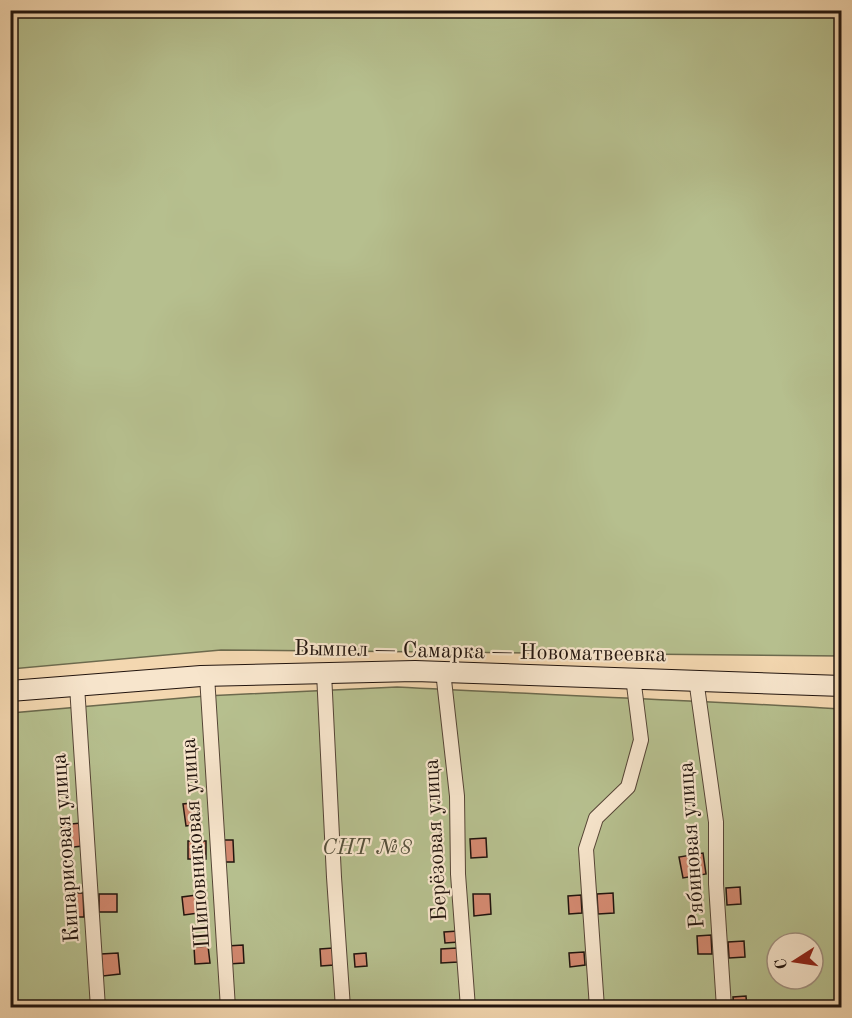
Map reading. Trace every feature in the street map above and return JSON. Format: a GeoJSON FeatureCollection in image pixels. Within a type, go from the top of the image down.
{"type":"FeatureCollection","features":[{"type":"Feature","properties":{"kind":"main road","name":"Вымпел — Самарка — Новоматвеевка"},"geometry":{"type":"LineString","coordinates":[[10,692],[207,676],[443,671],[842,686]]}},
{"type":"Feature","properties":{"kind":"street","name":"Берёзовая улица"},"geometry":{"type":"LineString","coordinates":[[443,671],[457,795],[458,874],[468,1008]]}},
{"type":"Feature","properties":{"kind":"street"},"geometry":{"type":"LineString","coordinates":[[324,673],[343,1008]]}},
{"type":"Feature","properties":{"kind":"street","name":"Шиповниковая улица"},"geometry":{"type":"LineString","coordinates":[[207,676],[228,1008]]}},
{"type":"Feature","properties":{"kind":"street"},"geometry":{"type":"LineString","coordinates":[[597,1008],[586,849],[596,818],[628,787],[641,740],[633,677]]}},
{"type":"Feature","properties":{"kind":"street","name":"Рябиновая улица"},"geometry":{"type":"LineString","coordinates":[[696,679],[716,822],[716,884],[724,1008]]}},
{"type":"Feature","properties":{"kind":"street","name":"Кипарисовая улица"},"geometry":{"type":"LineString","coordinates":[[76,686],[98,1008]]}},
{"type":"Feature","properties":{"kind":"green space"},"geometry":{"type":"Polygon","coordinates":[[[11,10],[841,11],[841,656],[221,650],[11,669],[11,10]]]}},
{"type":"Feature","properties":{"kind":"green space","name":"СНТ №8"},"geometry":{"type":"Polygon","coordinates":[[[397,687],[841,709],[841,1007],[11,1008],[11,713],[205,696],[397,687]]]}},
{"type":"Feature","properties":{"kind":"building"},"geometry":{"type":"Polygon","coordinates":[[[199,802],[201,824],[186,826],[183,804],[199,802]]]}},
{"type":"Feature","properties":{"kind":"building"},"geometry":{"type":"Polygon","coordinates":[[[81,823],[83,846],[64,848],[61,825],[81,823]]]}},
{"type":"Feature","properties":{"kind":"building"},"geometry":{"type":"Polygon","coordinates":[[[486,838],[487,857],[471,858],[470,839],[486,838]]]}},
{"type":"Feature","properties":{"kind":"building"},"geometry":{"type":"Polygon","coordinates":[[[218,840],[233,840],[234,862],[219,862],[218,840]]]}},
{"type":"Feature","properties":{"kind":"building"},"geometry":{"type":"Polygon","coordinates":[[[188,841],[206,841],[206,859],[188,859],[188,841]]]}},
{"type":"Feature","properties":{"kind":"building"},"geometry":{"type":"Polygon","coordinates":[[[703,853],[706,874],[683,878],[679,857],[703,853]]]}},
{"type":"Feature","properties":{"kind":"building"},"geometry":{"type":"Polygon","coordinates":[[[740,887],[741,904],[727,905],[726,888],[740,887]]]}},
{"type":"Feature","properties":{"kind":"building"},"geometry":{"type":"Polygon","coordinates":[[[70,893],[83,893],[84,917],[71,917],[70,893]]]}},
{"type":"Feature","properties":{"kind":"building"},"geometry":{"type":"Polygon","coordinates":[[[613,893],[614,913],[598,914],[597,894],[613,893]]]}},
{"type":"Feature","properties":{"kind":"building"},"geometry":{"type":"Polygon","coordinates":[[[99,894],[117,894],[117,912],[99,912],[99,894]]]}},
{"type":"Feature","properties":{"kind":"building"},"geometry":{"type":"Polygon","coordinates":[[[204,894],[206,912],[184,915],[182,897],[204,894]]]}},
{"type":"Feature","properties":{"kind":"building"},"geometry":{"type":"Polygon","coordinates":[[[473,894],[490,894],[491,914],[474,916],[473,894]]]}},
{"type":"Feature","properties":{"kind":"building"},"geometry":{"type":"Polygon","coordinates":[[[581,895],[582,913],[569,914],[568,896],[581,895]]]}},
{"type":"Feature","properties":{"kind":"building"},"geometry":{"type":"Polygon","coordinates":[[[458,931],[459,942],[445,943],[444,932],[458,931]]]}},
{"type":"Feature","properties":{"kind":"building"},"geometry":{"type":"Polygon","coordinates":[[[711,935],[712,954],[698,954],[697,936],[711,935]]]}},
{"type":"Feature","properties":{"kind":"building"},"geometry":{"type":"Polygon","coordinates":[[[835,935],[842,935],[842,952],[837,952],[835,935]]]}},
{"type":"Feature","properties":{"kind":"building"},"geometry":{"type":"Polygon","coordinates":[[[744,941],[745,957],[729,958],[728,942],[744,941]]]}},
{"type":"Feature","properties":{"kind":"building"},"geometry":{"type":"Polygon","coordinates":[[[243,945],[244,963],[228,964],[227,946],[243,945]]]}},
{"type":"Feature","properties":{"kind":"building"},"geometry":{"type":"Polygon","coordinates":[[[208,946],[210,963],[195,964],[194,947],[208,946]]]}},
{"type":"Feature","properties":{"kind":"building"},"geometry":{"type":"Polygon","coordinates":[[[333,948],[334,965],[321,966],[320,949],[333,948]]]}},
{"type":"Feature","properties":{"kind":"building"},"geometry":{"type":"Polygon","coordinates":[[[457,948],[458,962],[441,963],[441,949],[457,948]]]}},
{"type":"Feature","properties":{"kind":"building"},"geometry":{"type":"Polygon","coordinates":[[[584,952],[585,965],[570,967],[569,953],[584,952]]]}},
{"type":"Feature","properties":{"kind":"building"},"geometry":{"type":"Polygon","coordinates":[[[118,953],[120,974],[103,976],[101,954],[118,953]]]}},
{"type":"Feature","properties":{"kind":"building"},"geometry":{"type":"Polygon","coordinates":[[[366,953],[367,966],[355,967],[354,954],[366,953]]]}},
{"type":"Feature","properties":{"kind":"building"},"geometry":{"type":"Polygon","coordinates":[[[746,996],[747,1008],[734,1008],[733,997],[746,996]]]}},
{"type":"Feature","properties":{"kind":"building"},"geometry":{"type":"Polygon","coordinates":[[[194,1001],[216,1001],[217,1008],[194,1008],[194,1001]]]}},
{"type":"Feature","properties":{"kind":"building"},"geometry":{"type":"Polygon","coordinates":[[[499,1003],[499,1008],[480,1008],[480,1004],[499,1003]]]}},
{"type":"Feature","properties":{"kind":"building"},"geometry":{"type":"Polygon","coordinates":[[[319,1004],[338,1004],[338,1008],[319,1008],[319,1004]]]}}]}
